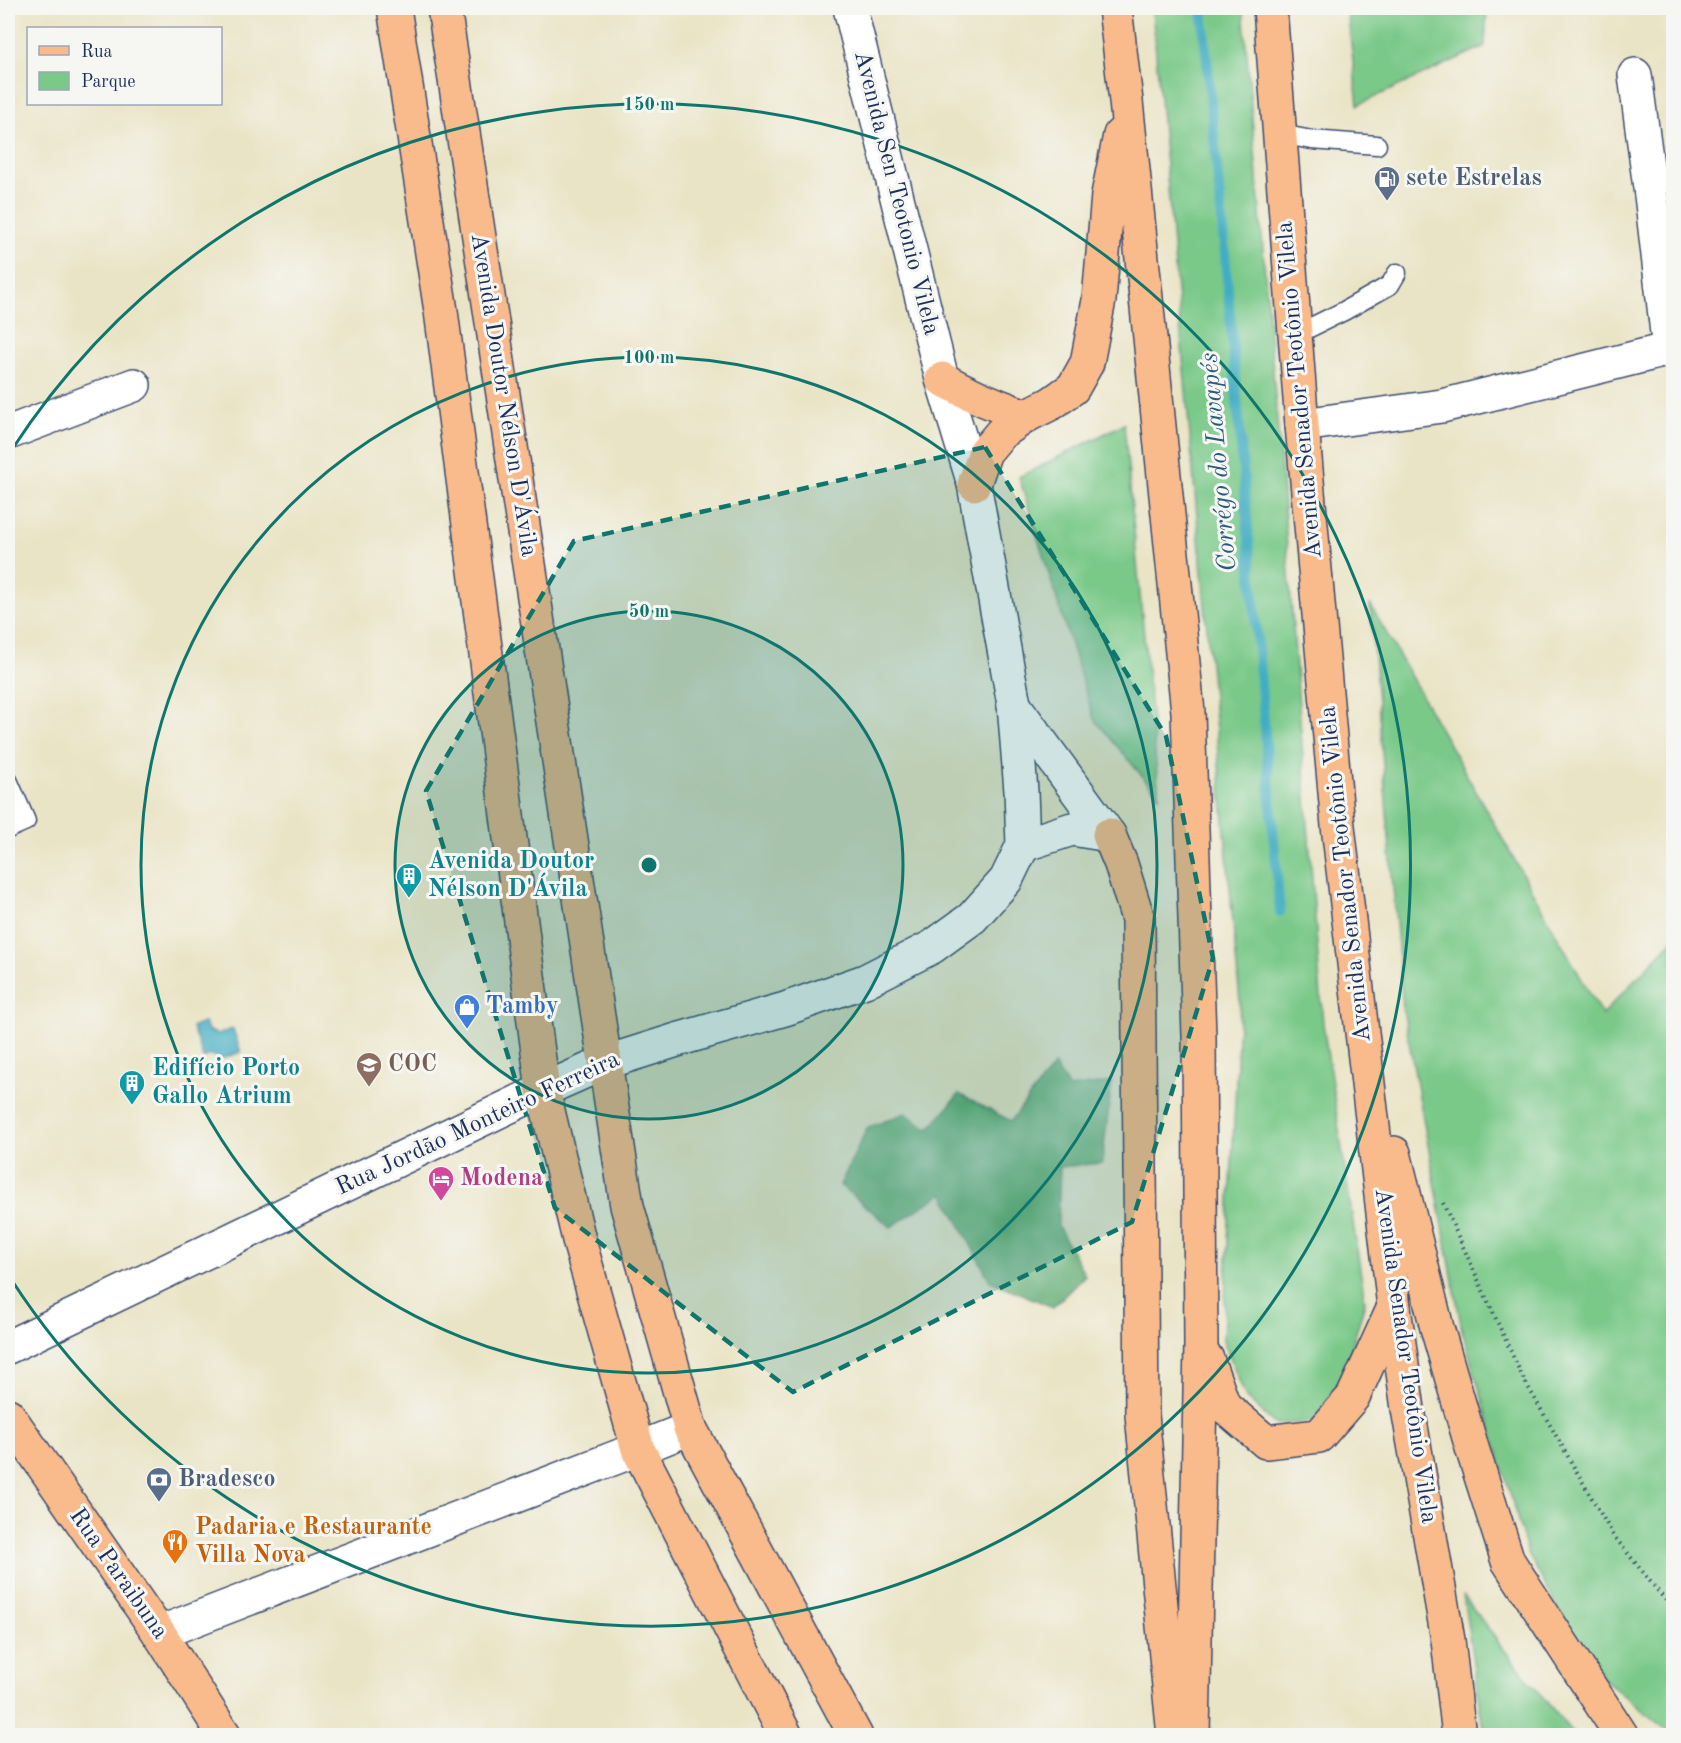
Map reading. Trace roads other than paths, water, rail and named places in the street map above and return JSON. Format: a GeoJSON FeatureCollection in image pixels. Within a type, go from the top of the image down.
{"type":"FeatureCollection","features":[{"type":"Feature","properties":{"kind":"main road","name":"Avenida Doutor Nélson D'Ávila"},"geometry":{"type":"LineString","coordinates":[[394,8],[441,311],[543,1090],[580,1244],[638,1449],[786,1736]]}},
{"type":"Feature","properties":{"kind":"main road","name":"Avenida Doutor Nélson D'Ávila"},"geometry":{"type":"LineString","coordinates":[[444,8],[627,1206],[690,1428],[856,1736]]}},
{"type":"Feature","properties":{"kind":"main road"},"geometry":{"type":"LineString","coordinates":[[1115,8],[1188,712],[1199,1036],[1201,1344],[1192,1736]]}},
{"type":"Feature","properties":{"kind":"main road","name":"Avenida Senador Teotônio Vilela"},"geometry":{"type":"LineString","coordinates":[[1270,8],[1302,425],[1338,826],[1394,1307],[1408,1409],[1448,1640],[1459,1736]]}},
{"type":"Feature","properties":{"kind":"main road"},"geometry":{"type":"LineString","coordinates":[[974,484],[986,452],[1001,433],[1073,388],[1087,363],[1099,300],[1108,195],[1126,101]]}},
{"type":"Feature","properties":{"kind":"main road"},"geometry":{"type":"LineString","coordinates":[[942,379],[989,403],[1026,416]]}},
{"type":"Feature","properties":{"kind":"main road"},"geometry":{"type":"LineString","coordinates":[[1109,835],[1121,864],[1138,919],[1142,1415],[1174,1736]]}},
{"type":"Feature","properties":{"kind":"main road"},"geometry":{"type":"LineString","coordinates":[[1362,1023],[1437,1328],[1508,1561],[1622,1736]]}},
{"type":"Feature","properties":{"kind":"main road"},"geometry":{"type":"LineString","coordinates":[[1201,1344],[1224,1406],[1266,1442],[1319,1436],[1353,1397],[1394,1307]]}},
{"type":"Feature","properties":{"kind":"main road","name":"Rua Paraibuna"},"geometry":{"type":"LineString","coordinates":[[8,1415],[159,1634],[225,1736]]}},
{"type":"Feature","properties":{"kind":"street","name":"Avenida Sen Teotonio Vilela"},"geometry":{"type":"LineString","coordinates":[[850,8],[942,379],[974,484],[1014,704],[1023,845]]}},
{"type":"Feature","properties":{"kind":"street"},"geometry":{"type":"LineString","coordinates":[[1302,425],[1442,406],[1671,349],[1635,75]]}},
{"type":"Feature","properties":{"kind":"street"},"geometry":{"type":"LineString","coordinates":[[8,433],[134,385]]}},
{"type":"Feature","properties":{"kind":"street"},"geometry":{"type":"LineString","coordinates":[[1014,704],[1109,835]]}},
{"type":"Feature","properties":{"kind":"street"},"geometry":{"type":"LineString","coordinates":[[1023,845],[1072,829],[1109,835]]}},
{"type":"Feature","properties":{"kind":"street","name":"Rua Jordão Monteiro Ferreira"},"geometry":{"type":"LineString","coordinates":[[8,1347],[543,1090],[604,1063],[785,1009],[864,981],[932,947],[972,918],[1006,880],[1023,845]]}},
{"type":"Feature","properties":{"kind":"street"},"geometry":{"type":"LineString","coordinates":[[159,1634],[690,1428]]}},
{"type":"Feature","properties":{"kind":"lane"},"geometry":{"type":"LineString","coordinates":[[1280,134],[1312,140],[1377,145]]}},
{"type":"Feature","properties":{"kind":"lane"},"geometry":{"type":"LineString","coordinates":[[1295,335],[1390,285],[1397,273]]}},
{"type":"Feature","properties":{"kind":"lane"},"geometry":{"type":"LineString","coordinates":[[8,780],[26,821],[8,829]]}},
{"type":"Feature","properties":{"kind":"water"},"geometry":{"type":"Polygon","coordinates":[[[204,1023],[209,1031],[218,1034],[233,1029],[241,1052],[221,1059],[211,1055],[203,1058],[192,1027],[204,1023]]]}},
{"type":"Feature","properties":{"kind":"waterway","name":"Corrégo do Lavapés"},"geometry":{"type":"LineString","coordinates":[[1202,8],[1280,912]]}},
{"type":"Feature","properties":{"kind":"place","name":"sete Estrelas"},"geometry":{"type":"Point","coordinates":[1387,202]}},
{"type":"Feature","properties":{"kind":"place","name":"Avenida Doutor Nélson D'Ávila"},"geometry":{"type":"Point","coordinates":[409,899]}},
{"type":"Feature","properties":{"kind":"place","name":"Tamby"},"geometry":{"type":"Point","coordinates":[467,1030]}},
{"type":"Feature","properties":{"kind":"place","name":"COC"},"geometry":{"type":"Point","coordinates":[369,1088]}},
{"type":"Feature","properties":{"kind":"place","name":"Edifício Porto Gallo Atrium"},"geometry":{"type":"Point","coordinates":[132,1106]}},
{"type":"Feature","properties":{"kind":"place","name":"Modena"},"geometry":{"type":"Point","coordinates":[441,1202]}},
{"type":"Feature","properties":{"kind":"place","name":"Bradesco"},"geometry":{"type":"Point","coordinates":[159,1503]}},
{"type":"Feature","properties":{"kind":"place","name":"Padaria e Restaurante Villa Nova"},"geometry":{"type":"Point","coordinates":[175,1565]}}]}
